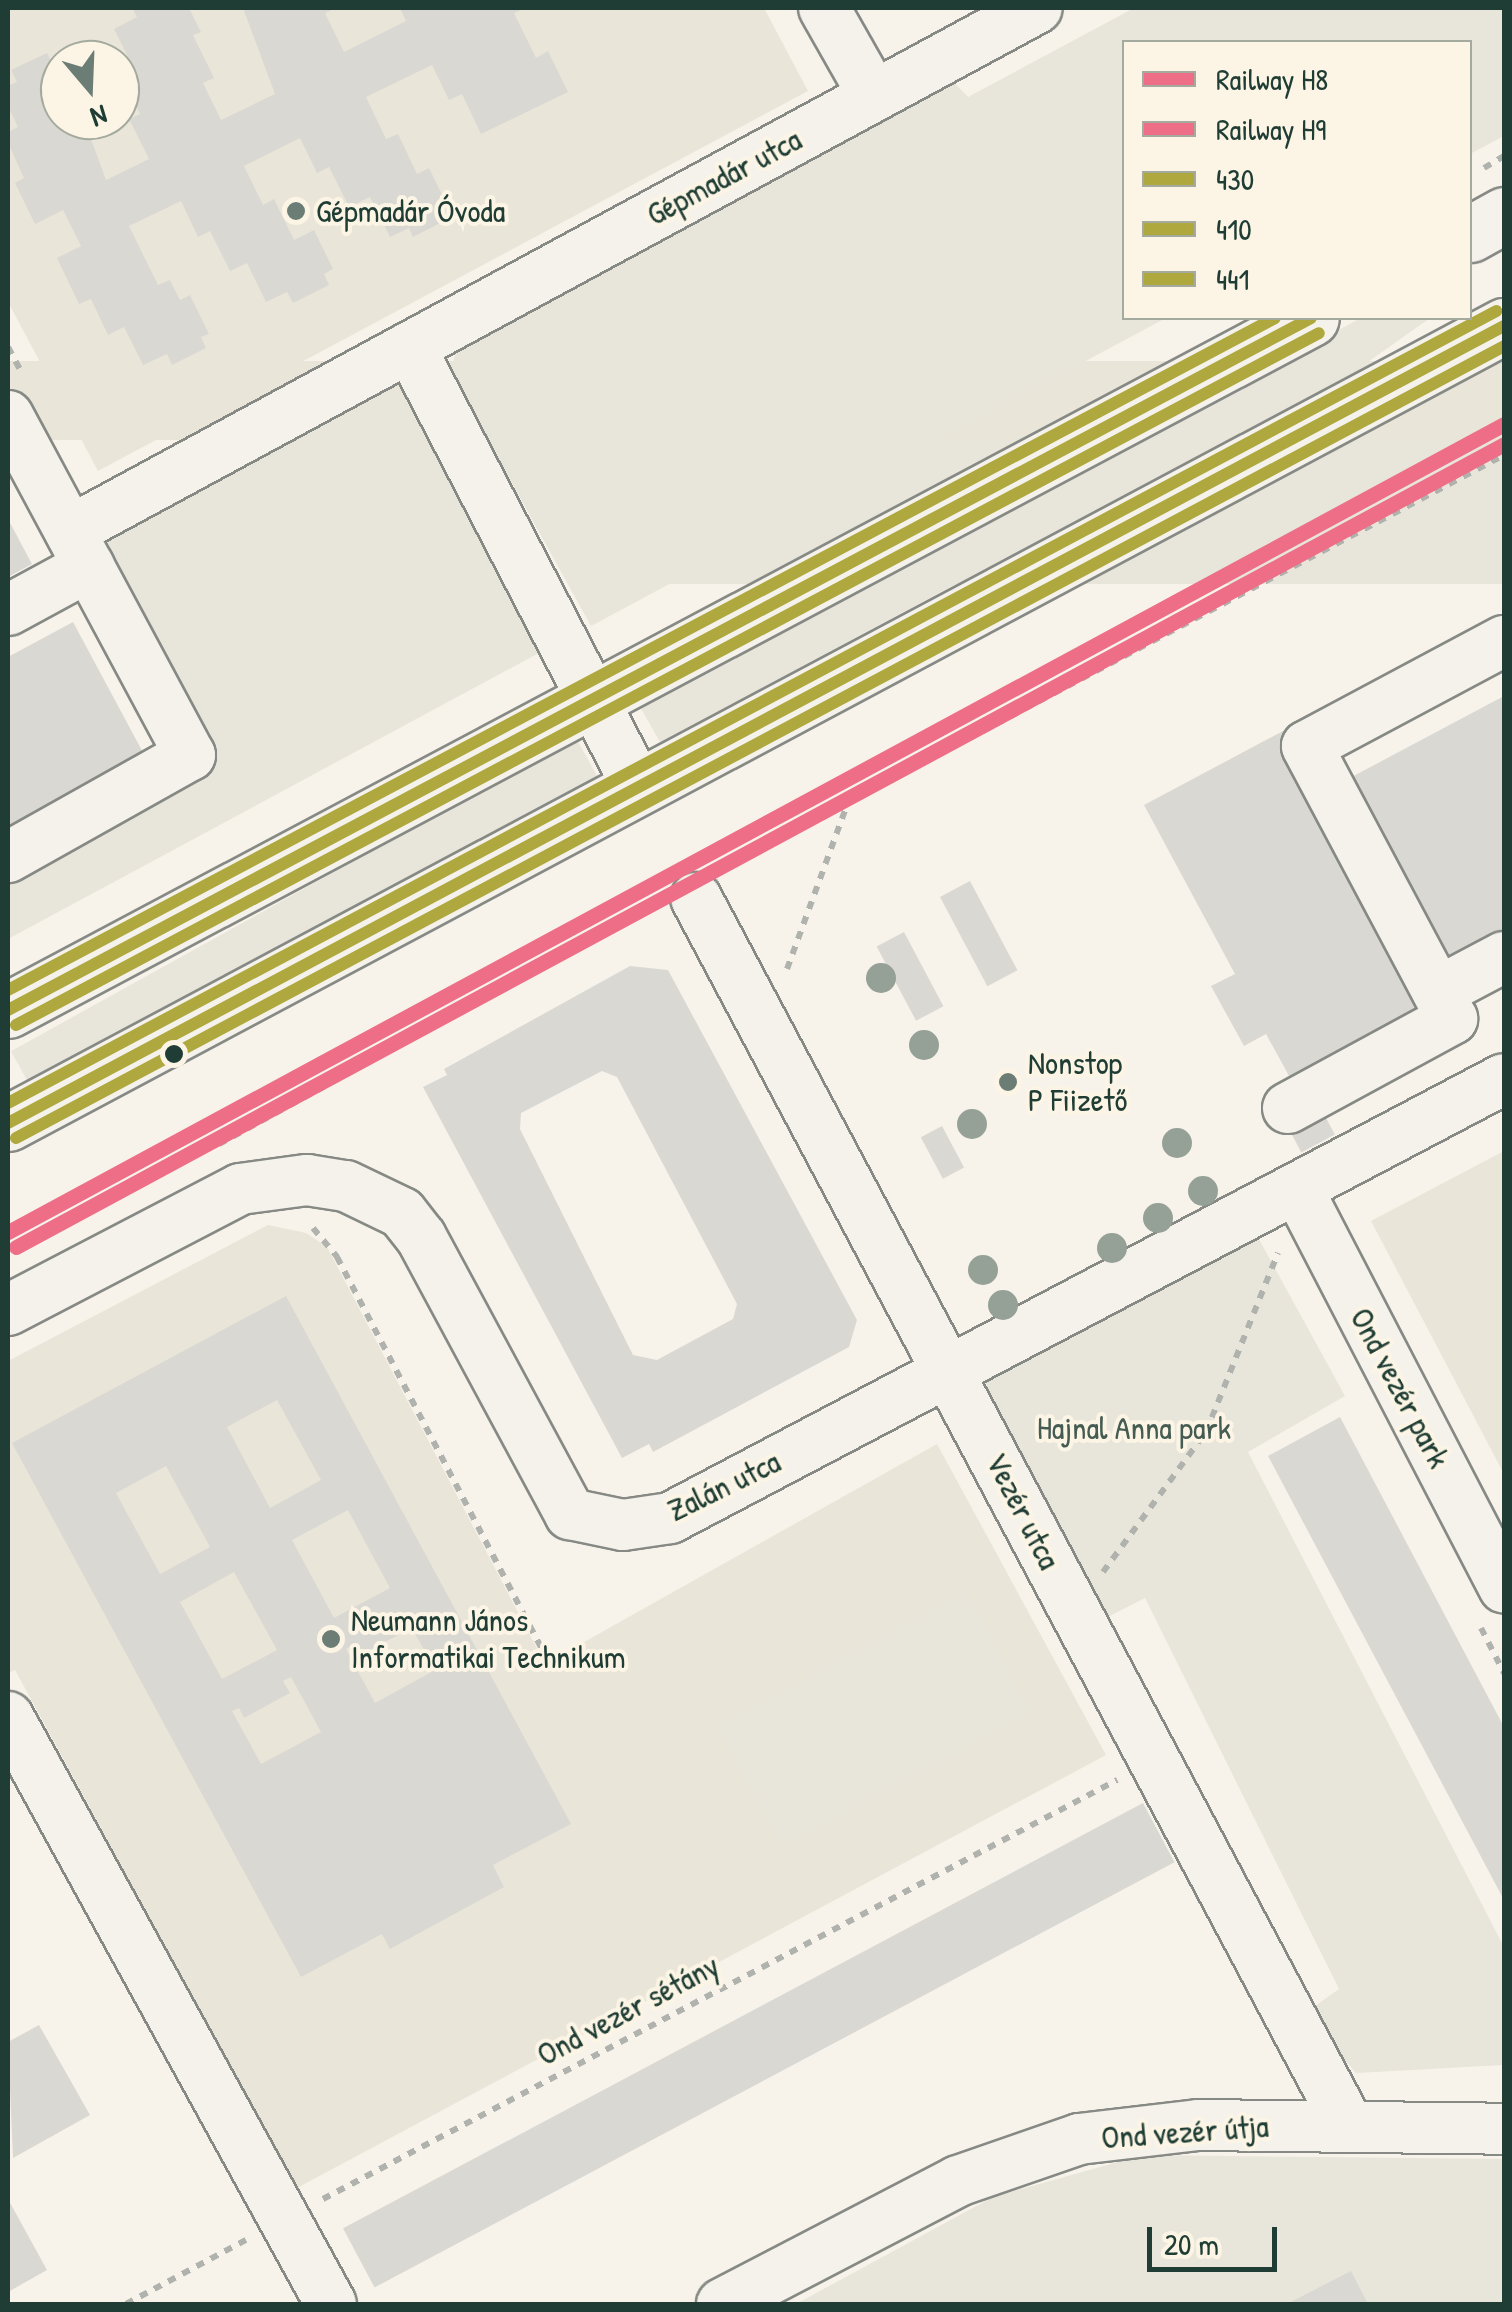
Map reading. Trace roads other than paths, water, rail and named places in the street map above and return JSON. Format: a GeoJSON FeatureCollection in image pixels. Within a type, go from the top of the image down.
{"type":"FeatureCollection","features":[{"type":"Feature","properties":{"kind":"main road"},"geometry":{"type":"LineString","coordinates":[[1472,233],[1504,215]]}},
{"type":"Feature","properties":{"kind":"main road"},"geometry":{"type":"LineString","coordinates":[[8,1010],[1308,320]]}},
{"type":"Feature","properties":{"kind":"main road"},"geometry":{"type":"LineString","coordinates":[[8,1122],[1504,326]]}},
{"type":"Feature","properties":{"kind":"street"},"geometry":{"type":"LineString","coordinates":[[824,8],[874,96]]}},
{"type":"Feature","properties":{"kind":"street","name":"Gépmadár utca"},"geometry":{"type":"LineString","coordinates":[[8,610],[80,549],[410,347],[1038,8]]}},
{"type":"Feature","properties":{"kind":"street"},"geometry":{"type":"LineString","coordinates":[[410,347],[639,788]]}},
{"type":"Feature","properties":{"kind":"street"},"geometry":{"type":"LineString","coordinates":[[8,416],[190,755],[8,857]]}},
{"type":"Feature","properties":{"kind":"street"},"geometry":{"type":"LineString","coordinates":[[1288,1108],[1452,1020],[1306,746],[1504,641]]}},
{"type":"Feature","properties":{"kind":"street","name":"Vezér utca"},"geometry":{"type":"LineString","coordinates":[[691,891],[950,1367],[1152,1760],[1348,2126]]}},
{"type":"Feature","properties":{"kind":"street"},"geometry":{"type":"LineString","coordinates":[[1438,992],[1504,957]]}},
{"type":"Feature","properties":{"kind":"street","name":"Zalán utca"},"geometry":{"type":"LineString","coordinates":[[8,1310],[240,1189],[306,1180],[346,1186],[402,1214],[421,1237],[570,1514],[608,1524],[670,1518],[950,1367],[1277,1202],[1504,1079]]}},
{"type":"Feature","properties":{"kind":"street","name":"Ond vezér park"},"geometry":{"type":"LineString","coordinates":[[1277,1202],[1504,1588]]}},
{"type":"Feature","properties":{"kind":"street"},"geometry":{"type":"LineString","coordinates":[[8,1717],[332,2304]]}},
{"type":"Feature","properties":{"kind":"street","name":"Ond vezér útja"},"geometry":{"type":"LineString","coordinates":[[722,2304],[958,2181],[1079,2140],[1198,2124],[1504,2129]]}},
{"type":"Feature","properties":{"kind":"rail line","name":"H8"},"geometry":{"type":"LineString","coordinates":[[8,1232],[1504,424]]}},
{"type":"Feature","properties":{"kind":"rail line","name":"H9"},"geometry":{"type":"LineString","coordinates":[[16,1247],[1504,444]]}},
{"type":"Feature","properties":{"kind":"place","name":"Gépmadár Óvoda"},"geometry":{"type":"Point","coordinates":[296,211]}},
{"type":"Feature","properties":{"kind":"place","name":"Nonstop P Fiizető"},"geometry":{"type":"Point","coordinates":[1008,1082]}},
{"type":"Feature","properties":{"kind":"place","name":"Neumann János Informatikai Technikum"},"geometry":{"type":"Point","coordinates":[331,1639]}},
{"type":"Feature","properties":{"kind":"park label","name":"Hajnal Anna park"},"geometry":{"type":"Point","coordinates":[1134,1428]}}]}
